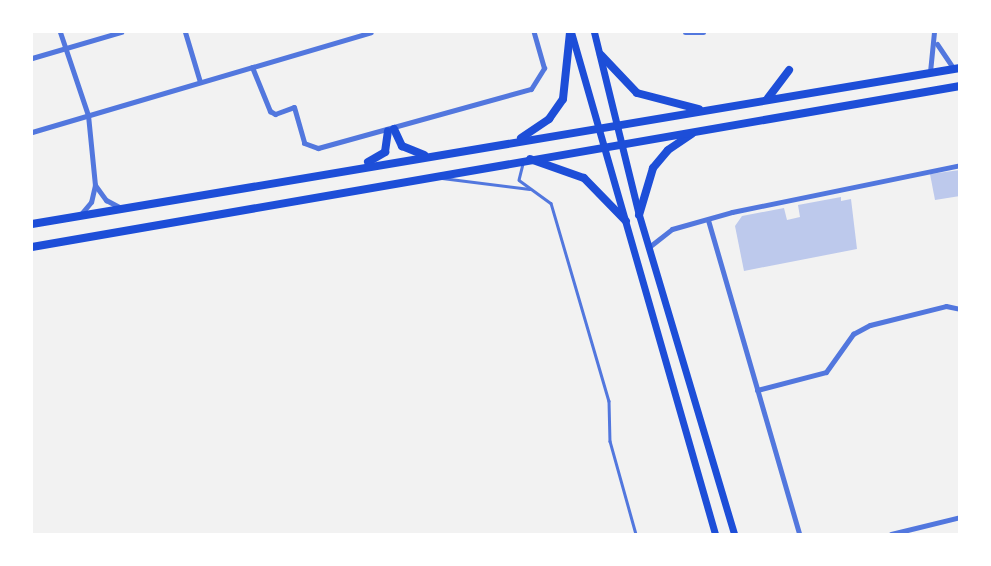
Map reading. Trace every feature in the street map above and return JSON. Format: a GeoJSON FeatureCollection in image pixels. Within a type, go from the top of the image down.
{"type":"FeatureCollection","features":[{"type":"Feature","properties":{"kind":"main road"},"geometry":{"type":"LineString","coordinates":[[570,32],[605,145],[715,534]]}},
{"type":"Feature","properties":{"kind":"main road"},"geometry":{"type":"LineString","coordinates":[[514,142],[557,110],[568,80],[570,32]]}},
{"type":"Feature","properties":{"kind":"main road"},"geometry":{"type":"LineString","coordinates":[[594,32],[639,215],[734,534]]}},
{"type":"Feature","properties":{"kind":"main road"},"geometry":{"type":"LineString","coordinates":[[601,55],[637,93],[658,102],[709,110]]}},
{"type":"Feature","properties":{"kind":"main road"},"geometry":{"type":"LineString","coordinates":[[32,223],[957,68]]}},
{"type":"Feature","properties":{"kind":"main road"},"geometry":{"type":"LineString","coordinates":[[768,98],[789,69]]}},
{"type":"Feature","properties":{"kind":"main road"},"geometry":{"type":"LineString","coordinates":[[32,247],[527,158],[960,86]]}},
{"type":"Feature","properties":{"kind":"main road"},"geometry":{"type":"LineString","coordinates":[[391,130],[402,146],[426,156]]}},
{"type":"Feature","properties":{"kind":"main road"},"geometry":{"type":"LineString","coordinates":[[360,166],[386,152],[391,130]]}},
{"type":"Feature","properties":{"kind":"main road"},"geometry":{"type":"LineString","coordinates":[[639,215],[649,177],[660,158],[698,130]]}},
{"type":"Feature","properties":{"kind":"main road"},"geometry":{"type":"LineString","coordinates":[[527,158],[584,178],[626,220]]}},
{"type":"Feature","properties":{"kind":"street"},"geometry":{"type":"LineString","coordinates":[[60,32],[88,115],[95,185],[90,202],[79,216]]}},
{"type":"Feature","properties":{"kind":"street"},"geometry":{"type":"LineString","coordinates":[[32,58],[121,32]]}},
{"type":"Feature","properties":{"kind":"street"},"geometry":{"type":"LineString","coordinates":[[185,32],[201,82]]}},
{"type":"Feature","properties":{"kind":"street"},"geometry":{"type":"LineString","coordinates":[[32,132],[371,32]]}},
{"type":"Feature","properties":{"kind":"street"},"geometry":{"type":"LineString","coordinates":[[252,67],[270,111],[275,114],[294,107],[303,140],[311,148],[391,130],[531,89],[544,68],[534,32]]}},
{"type":"Feature","properties":{"kind":"street"},"geometry":{"type":"LineString","coordinates":[[685,32],[703,32]]}},
{"type":"Feature","properties":{"kind":"street"},"geometry":{"type":"LineString","coordinates":[[930,72],[936,41],[934,32]]}},
{"type":"Feature","properties":{"kind":"street"},"geometry":{"type":"LineString","coordinates":[[936,41],[957,68]]}},
{"type":"Feature","properties":{"kind":"street"},"geometry":{"type":"LineString","coordinates":[[649,247],[666,232],[708,220],[960,165]]}},
{"type":"Feature","properties":{"kind":"street"},"geometry":{"type":"LineString","coordinates":[[95,185],[106,200],[123,209]]}},
{"type":"Feature","properties":{"kind":"street"},"geometry":{"type":"LineString","coordinates":[[708,220],[797,533]]}},
{"type":"Feature","properties":{"kind":"street"},"geometry":{"type":"LineString","coordinates":[[757,390],[826,372],[853,334],[870,325],[946,306],[960,309]]}},
{"type":"Feature","properties":{"kind":"street"},"geometry":{"type":"LineString","coordinates":[[891,534],[960,517]]}},
{"type":"Feature","properties":{"kind":"lane"},"geometry":{"type":"LineString","coordinates":[[527,158],[518,177],[551,204],[609,401],[610,441],[636,534]]}},
{"type":"Feature","properties":{"kind":"lane"},"geometry":{"type":"LineString","coordinates":[[432,175],[533,189]]}},
{"type":"Feature","properties":{"kind":"building"},"geometry":{"type":"Polygon","coordinates":[[[960,170],[960,196],[935,200],[930,174],[960,170]]]}},
{"type":"Feature","properties":{"kind":"building"},"geometry":{"type":"Polygon","coordinates":[[[841,197],[841,201],[851,199],[857,249],[744,271],[735,226],[742,216],[784,208],[787,220],[800,217],[798,205],[841,197]]]}}]}
